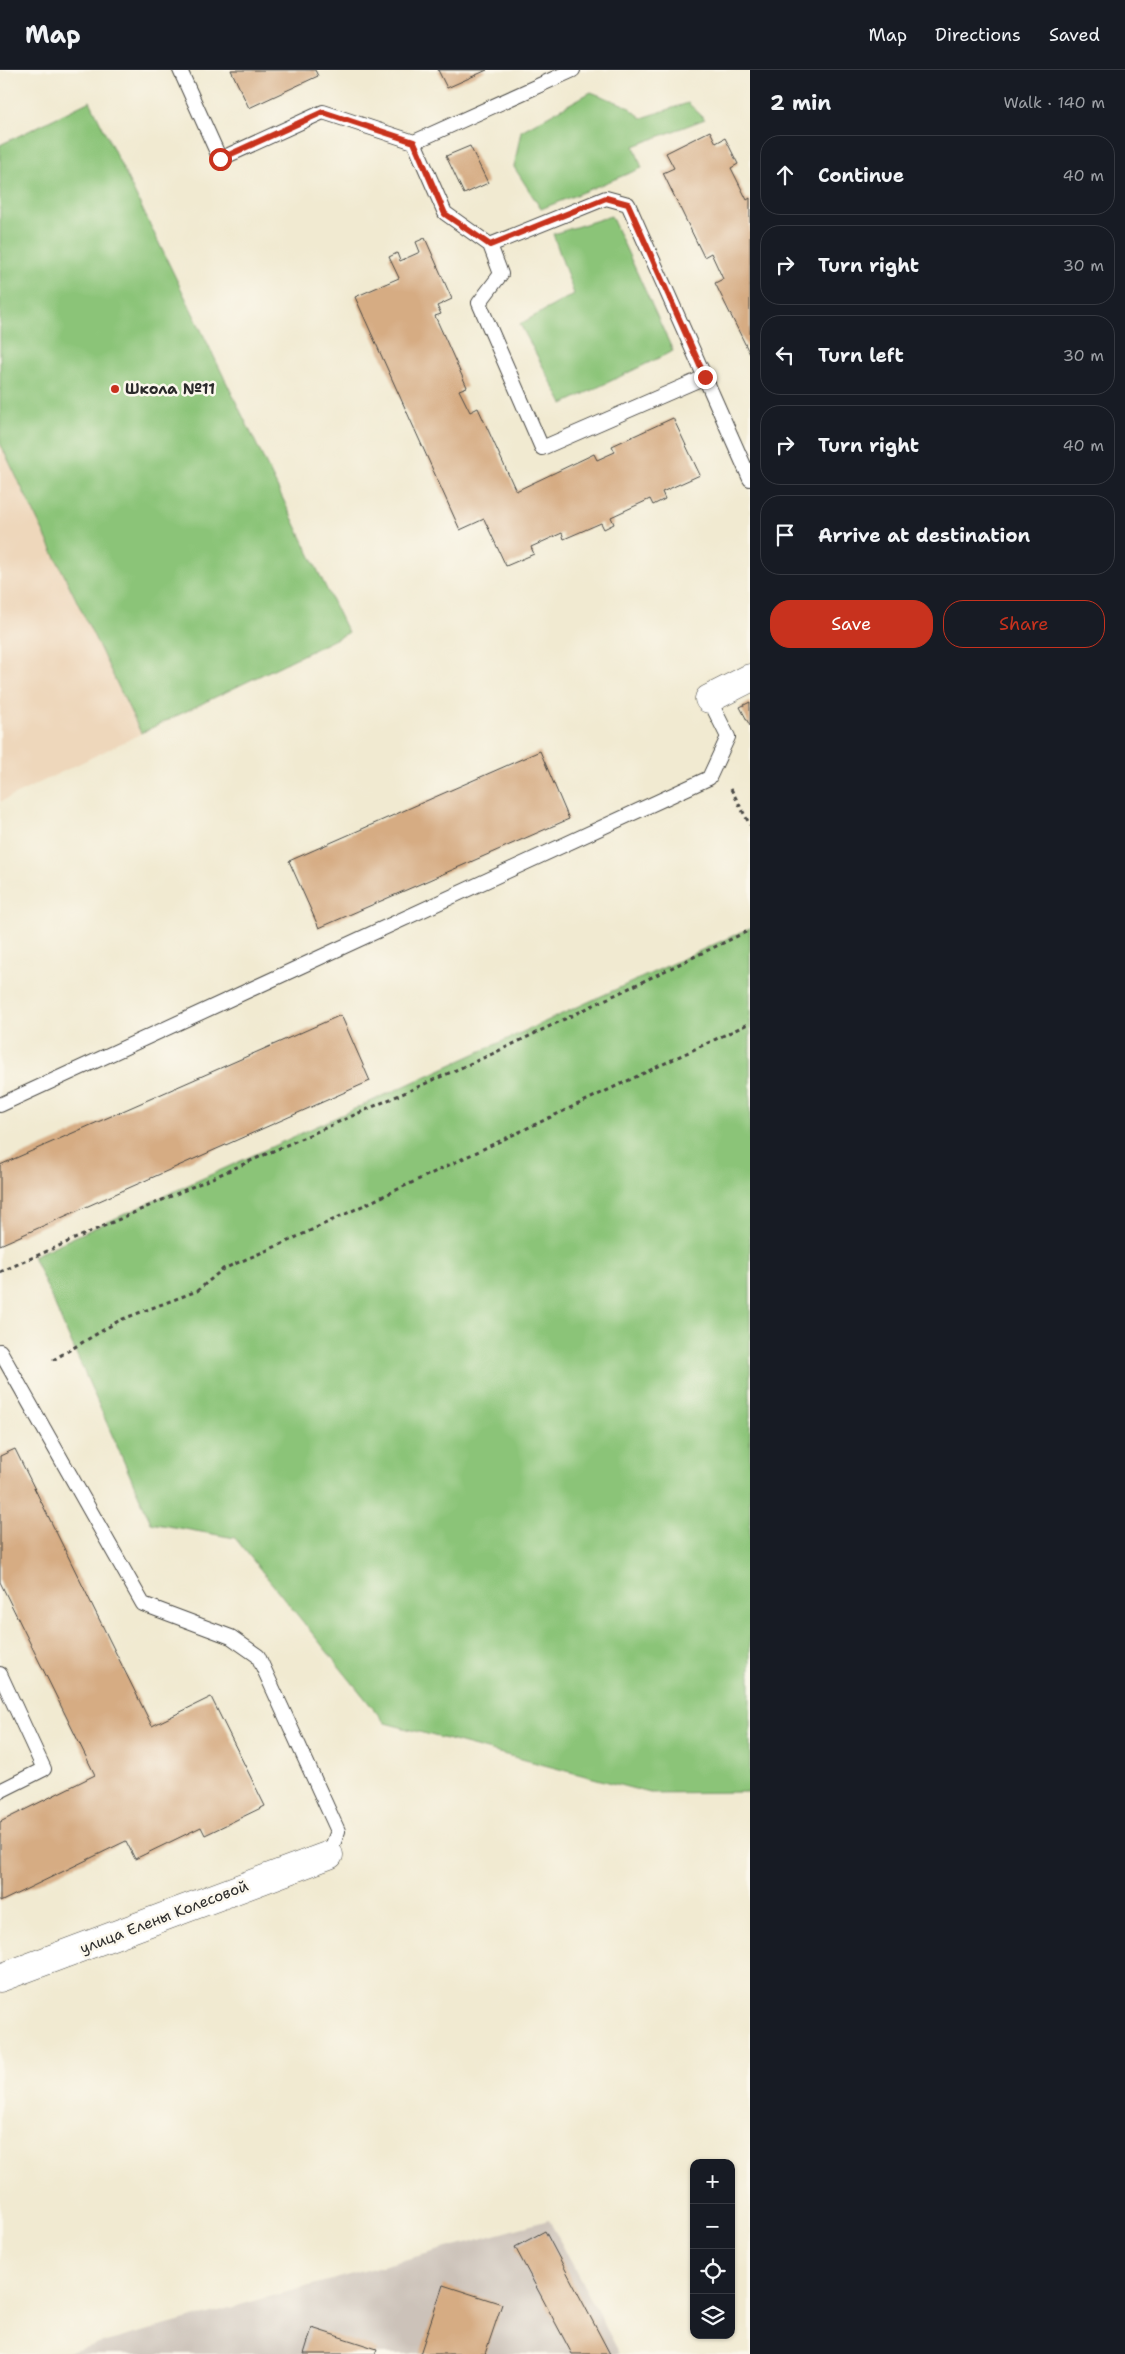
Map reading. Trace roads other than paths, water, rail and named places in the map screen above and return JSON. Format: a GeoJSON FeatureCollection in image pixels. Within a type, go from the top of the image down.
{"type":"FeatureCollection","features":[{"type":"Feature","properties":{"kind":"street"},"geometry":{"type":"LineString","coordinates":[[710,699],[750,678]]}},
{"type":"Feature","properties":{"kind":"street","name":"улица Елены Колесовой"},"geometry":{"type":"LineString","coordinates":[[0,1978],[329,1855]]}},
{"type":"Feature","properties":{"kind":"lane"},"geometry":{"type":"LineString","coordinates":[[180,70],[220,159],[323,112],[414,142],[574,70]]}},
{"type":"Feature","properties":{"kind":"lane"},"geometry":{"type":"LineString","coordinates":[[414,142],[445,214],[490,245],[501,274],[479,303],[542,448],[705,377]]}},
{"type":"Feature","properties":{"kind":"lane"},"geometry":{"type":"LineString","coordinates":[[490,245],[606,198],[628,204],[750,479]]}},
{"type":"Feature","properties":{"kind":"lane"},"geometry":{"type":"LineString","coordinates":[[0,1105],[709,778],[728,738],[710,699]]}},
{"type":"Feature","properties":{"kind":"lane"},"geometry":{"type":"LineString","coordinates":[[0,1351],[143,1604],[231,1637],[258,1656],[338,1830],[329,1855]]}},
{"type":"Feature","properties":{"kind":"lane"},"geometry":{"type":"LineString","coordinates":[[0,1674],[44,1769],[0,1791]]}},
{"type":"Feature","properties":{"kind":"place","name":"Школа №11"},"geometry":{"type":"Point","coordinates":[115,389]}}]}
